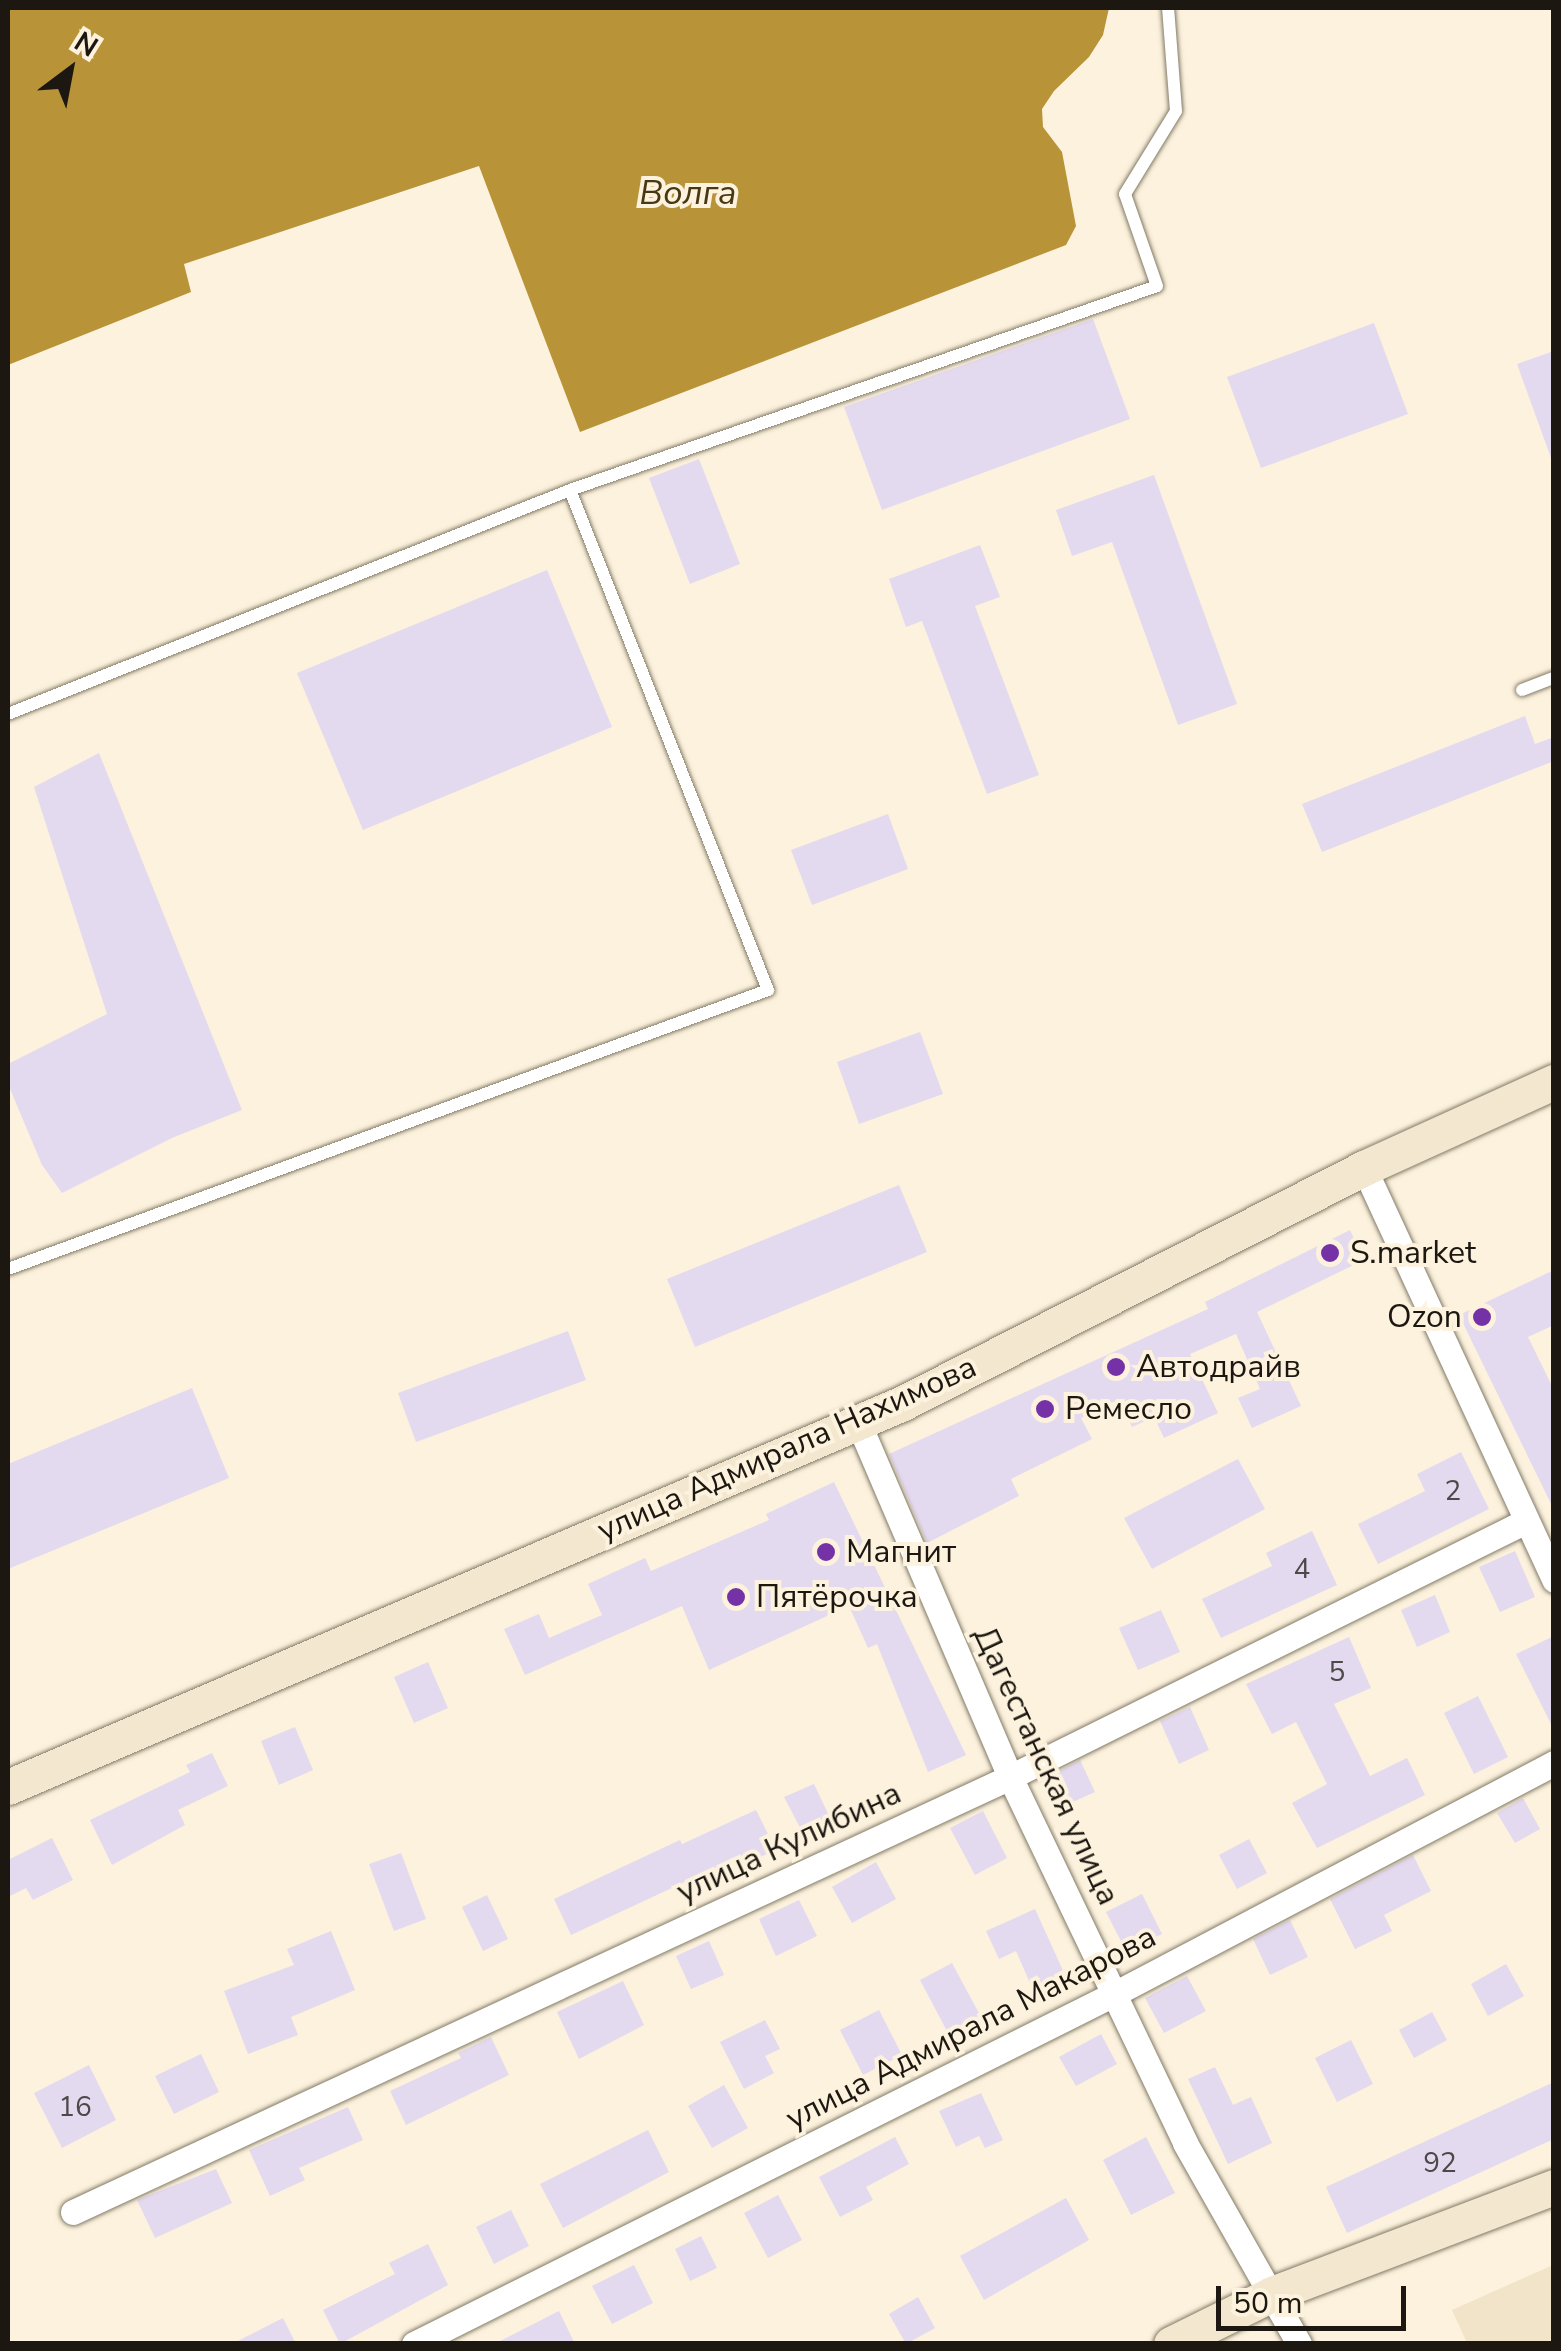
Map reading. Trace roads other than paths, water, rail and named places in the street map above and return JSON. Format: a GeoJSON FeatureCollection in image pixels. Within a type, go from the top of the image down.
{"type":"FeatureCollection","features":[{"type":"Feature","properties":{"kind":"main road","name":"улица Адмирала Нахимова"},"geometry":{"type":"LineString","coordinates":[[8,1787],[858,1422],[1364,1168],[1554,1082]]}},
{"type":"Feature","properties":{"kind":"main road"},"geometry":{"type":"LineString","coordinates":[[1171,2344],[1272,2294],[1554,2187]]}},
{"type":"Feature","properties":{"kind":"street"},"geometry":{"type":"LineString","coordinates":[[1364,1168],[1554,1580]]}},
{"type":"Feature","properties":{"kind":"street","name":"Дагестанская улица"},"geometry":{"type":"LineString","coordinates":[[858,1422],[1010,1777],[1185,2143],[1300,2344]]}},
{"type":"Feature","properties":{"kind":"street","name":"улица Кулибина"},"geometry":{"type":"LineString","coordinates":[[73,2212],[1010,1777],[1526,1521]]}},
{"type":"Feature","properties":{"kind":"street","name":"улица Адмирала Макарова"},"geometry":{"type":"LineString","coordinates":[[414,2344],[1116,1992],[1554,1763]]}},
{"type":"Feature","properties":{"kind":"lane"},"geometry":{"type":"LineString","coordinates":[[8,714],[570,490],[1157,286],[1124,194],[1176,111],[1168,8]]}},
{"type":"Feature","properties":{"kind":"lane"},"geometry":{"type":"LineString","coordinates":[[8,1269],[768,990],[570,490]]}},
{"type":"Feature","properties":{"kind":"lane"},"geometry":{"type":"LineString","coordinates":[[1522,690],[1554,678]]}},
{"type":"Feature","properties":{"kind":"water","name":"Волга"},"geometry":{"type":"Polygon","coordinates":[[[8,8],[1109,8],[1103,35],[1089,57],[1054,91],[1042,109],[1043,127],[1062,152],[1076,226],[1066,245],[580,432],[479,166],[184,264],[191,292],[8,365],[8,8]]]}},
{"type":"Feature","properties":{"kind":"place","name":"S.market"},"geometry":{"type":"Point","coordinates":[1330,1253]}},
{"type":"Feature","properties":{"kind":"place","name":"Ozon"},"geometry":{"type":"Point","coordinates":[1482,1317]}},
{"type":"Feature","properties":{"kind":"place","name":"Автодрайв"},"geometry":{"type":"Point","coordinates":[1116,1367]}},
{"type":"Feature","properties":{"kind":"place","name":"Ремесло"},"geometry":{"type":"Point","coordinates":[1045,1409]}},
{"type":"Feature","properties":{"kind":"place","name":"Магнит"},"geometry":{"type":"Point","coordinates":[826,1552]}},
{"type":"Feature","properties":{"kind":"place","name":"Пятёрочка"},"geometry":{"type":"Point","coordinates":[736,1597]}}]}
